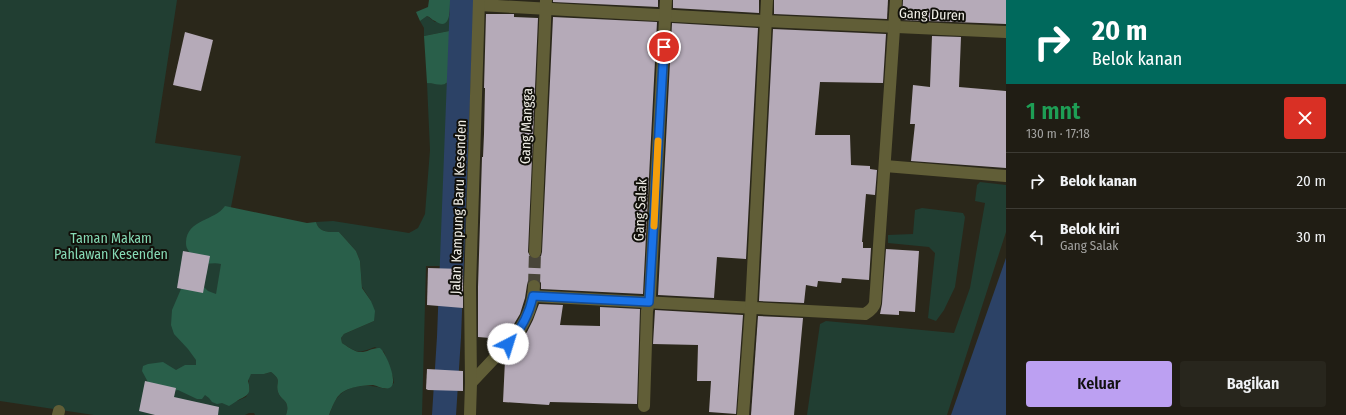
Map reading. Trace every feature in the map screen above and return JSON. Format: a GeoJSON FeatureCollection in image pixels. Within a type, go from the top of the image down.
{"type":"FeatureCollection","features":[{"type":"Feature","properties":{"kind":"street","name":"Gang Salak"},"geometry":{"type":"LineString","coordinates":[[644,406],[647,311],[649,302],[666,0]]}},
{"type":"Feature","properties":{"kind":"street"},"geometry":{"type":"LineString","coordinates":[[743,415],[751,308],[767,0]]}},
{"type":"Feature","properties":{"kind":"street"},"geometry":{"type":"LineString","coordinates":[[471,383],[517,334],[531,310],[534,291],[649,302],[751,308],[865,314],[871,310],[875,303],[896,0]]}},
{"type":"Feature","properties":{"kind":"street","name":"Gang Duren"},"geometry":{"type":"LineString","coordinates":[[479,3],[546,5],[665,16],[1006,32]]}},
{"type":"Feature","properties":{"kind":"street","name":"Jalan Kampung Baru Kesenden"},"geometry":{"type":"LineString","coordinates":[[470,415],[470,287],[479,3]]}},
{"type":"Feature","properties":{"kind":"street","name":"Gang Mangga"},"geometry":{"type":"LineString","coordinates":[[535,252],[546,5]]}},
{"type":"Feature","properties":{"kind":"street"},"geometry":{"type":"LineString","coordinates":[[885,166],[1006,176]]}},
{"type":"Feature","properties":{"kind":"green space","name":"Taman Makam Pahlawan Kesenden"},"geometry":{"type":"Polygon","coordinates":[[[0,0],[177,0],[155,143],[241,156],[211,328],[237,401],[246,397],[250,389],[249,379],[251,374],[264,374],[271,372],[278,380],[277,389],[279,395],[285,401],[287,406],[286,415],[255,415],[254,413],[249,413],[245,415],[94,415],[0,401],[0,0]]]}},
{"type":"Feature","properties":{"kind":"green space"},"geometry":{"type":"Polygon","coordinates":[[[429,0],[450,0],[450,9],[447,22],[440,24],[427,16],[420,21],[416,12],[428,7],[429,0]]]}},
{"type":"Feature","properties":{"kind":"green space"},"geometry":{"type":"Polygon","coordinates":[[[450,0],[455,0],[454,30],[424,36],[424,28],[420,21],[427,16],[435,22],[450,15],[450,0]]]}},
{"type":"Feature","properties":{"kind":"green space"},"geometry":{"type":"Polygon","coordinates":[[[454,30],[451,79],[442,85],[427,83],[424,36],[454,30]]]}},
{"type":"Feature","properties":{"kind":"green space"},"geometry":{"type":"Polygon","coordinates":[[[451,79],[444,266],[426,266],[422,415],[329,415],[337,398],[342,393],[353,387],[374,386],[386,389],[394,383],[384,352],[375,347],[364,351],[355,351],[342,343],[341,338],[344,334],[374,321],[371,301],[362,287],[360,261],[356,251],[339,232],[328,232],[322,230],[317,226],[316,222],[333,221],[409,233],[418,228],[425,214],[430,150],[427,83],[445,84],[451,79]]]}},
{"type":"Feature","properties":{"kind":"green space"},"geometry":{"type":"Polygon","coordinates":[[[980,182],[1006,185],[1006,232],[947,415],[807,415],[820,324],[826,321],[954,333],[970,288],[985,203],[975,201],[977,185],[980,182]]]}},
{"type":"Feature","properties":{"kind":"green space"},"geometry":{"type":"Polygon","coordinates":[[[225,206],[307,223],[316,222],[317,226],[322,230],[328,232],[339,232],[356,251],[360,261],[362,288],[371,301],[375,311],[374,321],[344,334],[341,338],[342,343],[352,350],[359,352],[380,348],[388,361],[392,373],[393,384],[391,387],[384,388],[371,385],[347,390],[339,395],[329,415],[286,415],[287,406],[285,401],[279,395],[277,389],[278,380],[271,372],[264,374],[251,374],[248,381],[248,394],[229,406],[222,403],[217,404],[212,402],[205,395],[202,399],[197,399],[178,390],[172,391],[149,384],[142,371],[143,366],[163,362],[176,370],[185,365],[196,365],[196,360],[174,334],[171,325],[172,310],[184,282],[198,281],[208,291],[216,294],[221,264],[202,264],[196,261],[187,249],[186,242],[188,234],[196,224],[215,215],[225,206]]]}},
{"type":"Feature","properties":{"kind":"green space"},"geometry":{"type":"Polygon","coordinates":[[[922,208],[963,213],[965,217],[955,287],[944,310],[936,321],[928,318],[935,253],[929,247],[888,243],[888,235],[913,234],[915,210],[922,208]]]}},
{"type":"Feature","properties":{"kind":"water"},"geometry":{"type":"Polygon","coordinates":[[[1006,258],[1006,415],[951,415],[1006,258]]]}},
{"type":"Feature","properties":{"kind":"building"},"geometry":{"type":"Polygon","coordinates":[[[553,0],[658,0],[658,7],[553,2],[553,0]]]}},
{"type":"Feature","properties":{"kind":"building"},"geometry":{"type":"Polygon","coordinates":[[[673,0],[759,0],[759,13],[673,8],[673,0]]]}},
{"type":"Feature","properties":{"kind":"building"},"geometry":{"type":"Polygon","coordinates":[[[774,0],[888,0],[887,19],[774,14],[774,0]]]}},
{"type":"Feature","properties":{"kind":"building"},"geometry":{"type":"Polygon","coordinates":[[[903,0],[1006,0],[1006,24],[902,20],[903,0]]]}},
{"type":"Feature","properties":{"kind":"building"},"geometry":{"type":"Polygon","coordinates":[[[486,14],[514,14],[514,17],[538,18],[528,252],[531,258],[535,259],[541,256],[542,252],[553,17],[657,22],[643,294],[541,289],[541,283],[539,280],[531,279],[528,281],[520,314],[511,329],[502,339],[478,337],[478,287],[484,134],[486,14]]]}},
{"type":"Feature","properties":{"kind":"building"},"geometry":{"type":"Polygon","coordinates":[[[672,23],[758,28],[746,259],[717,257],[714,298],[658,295],[672,23]]]}},
{"type":"Feature","properties":{"kind":"building"},"geometry":{"type":"Polygon","coordinates":[[[773,29],[886,34],[883,83],[820,82],[815,135],[850,135],[851,165],[870,166],[870,169],[877,170],[875,195],[866,194],[862,242],[863,248],[871,248],[869,280],[842,278],[841,283],[818,281],[817,287],[806,285],[804,303],[759,301],[773,29]]]}},
{"type":"Feature","properties":{"kind":"building"},"geometry":{"type":"Polygon","coordinates":[[[185,32],[213,40],[201,91],[173,85],[185,32]]]}},
{"type":"Feature","properties":{"kind":"building"},"geometry":{"type":"Polygon","coordinates":[[[932,36],[961,37],[959,87],[1006,91],[1006,168],[911,161],[915,124],[910,124],[913,85],[930,87],[932,36]]]}},
{"type":"Feature","properties":{"kind":"building"},"geometry":{"type":"Polygon","coordinates":[[[886,249],[919,251],[915,312],[899,311],[899,315],[880,314],[886,249]]]}},
{"type":"Feature","properties":{"kind":"building"},"geometry":{"type":"Polygon","coordinates":[[[183,251],[210,256],[203,293],[177,288],[183,251]]]}},
{"type":"Feature","properties":{"kind":"building"},"geometry":{"type":"Polygon","coordinates":[[[428,268],[463,269],[463,308],[427,305],[428,268]]]}},
{"type":"Feature","properties":{"kind":"building"},"geometry":{"type":"Polygon","coordinates":[[[539,304],[563,305],[560,325],[600,326],[600,307],[640,309],[637,404],[550,402],[549,405],[503,402],[505,360],[527,332],[539,304]]]}},
{"type":"Feature","properties":{"kind":"building"},"geometry":{"type":"Polygon","coordinates":[[[655,310],[743,315],[736,414],[709,412],[711,381],[697,381],[698,345],[653,344],[655,310]]]}},
{"type":"Feature","properties":{"kind":"building"},"geometry":{"type":"Polygon","coordinates":[[[758,316],[803,318],[794,415],[751,415],[758,316]]]}},
{"type":"Feature","properties":{"kind":"building"},"geometry":{"type":"Polygon","coordinates":[[[427,369],[463,371],[463,391],[426,389],[427,369]]]}},
{"type":"Feature","properties":{"kind":"building"},"geometry":{"type":"Polygon","coordinates":[[[145,381],[176,388],[174,397],[219,407],[218,415],[155,415],[139,411],[145,381]]]}},
{"type":"Feature","properties":{"kind":"waterway"},"geometry":{"type":"LineString","coordinates":[[444,415],[449,337],[462,0]]}},
{"type":"Feature","properties":{"kind":"tunnel"},"geometry":{"type":"LineString","coordinates":[[534,286],[535,252]]}},
{"type":"Feature","properties":{"kind":"slow traffic"},"geometry":{"type":"LineString","coordinates":[[654,226],[658,141]]}},
{"type":"Feature","properties":{"kind":"route"},"geometry":{"type":"LineString","coordinates":[[508,344],[517,334],[531,310],[533,296],[649,302],[664,47]]}}]}
